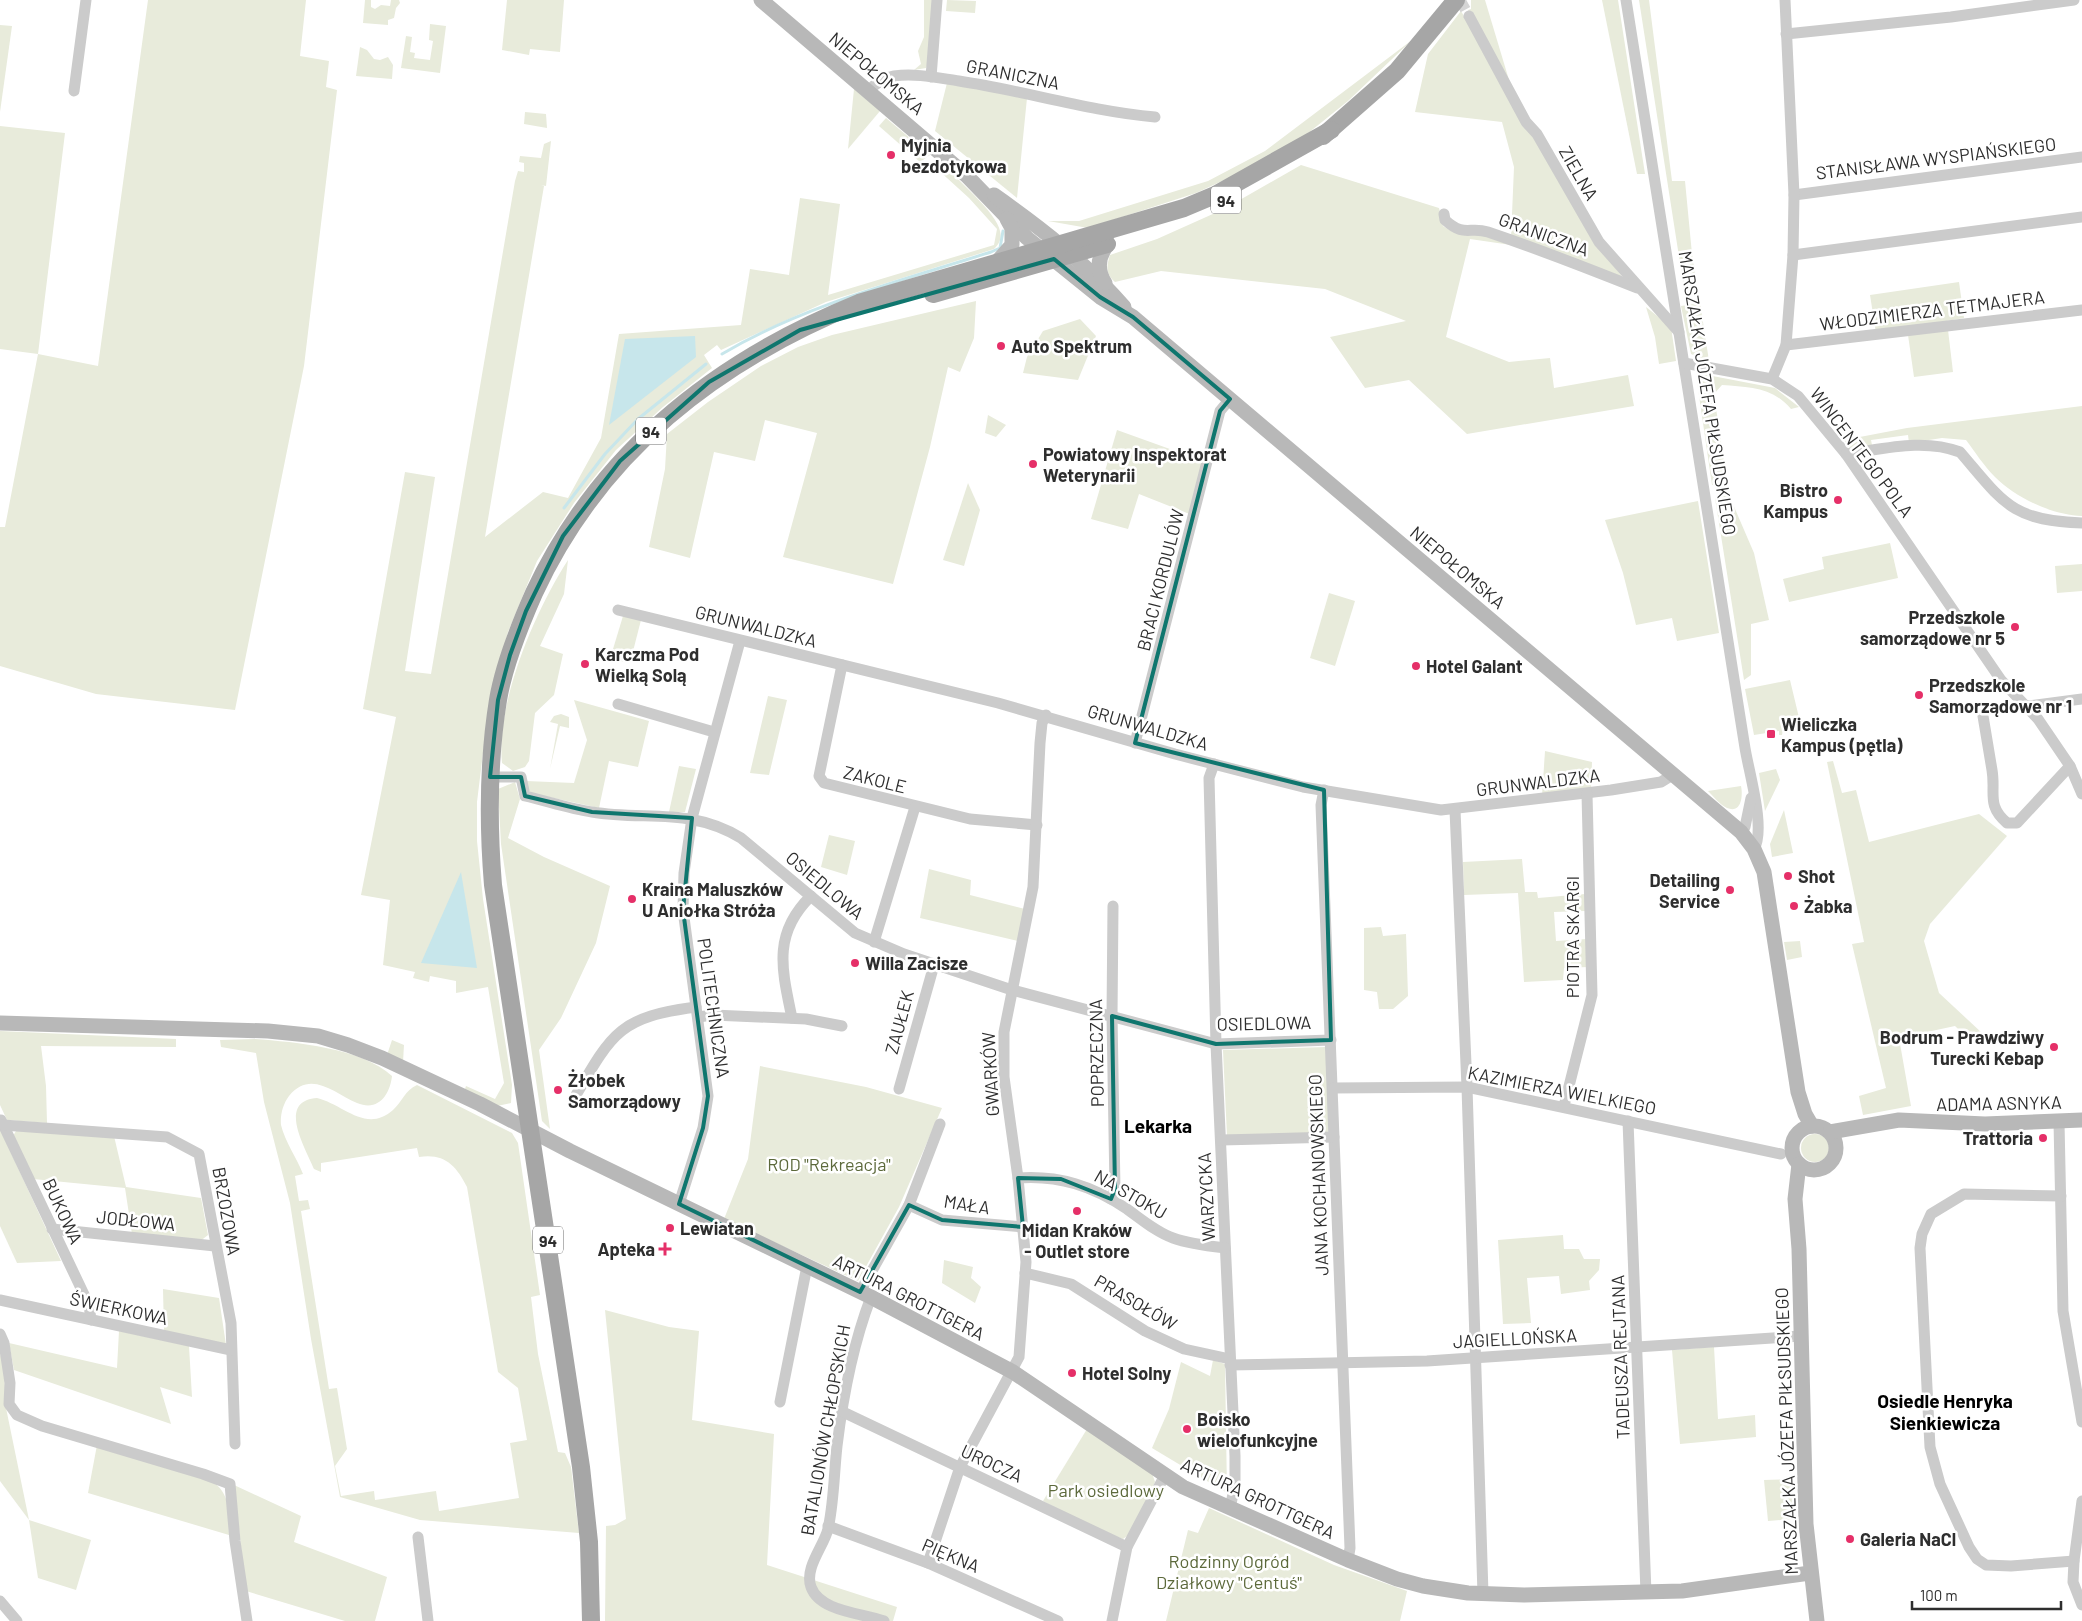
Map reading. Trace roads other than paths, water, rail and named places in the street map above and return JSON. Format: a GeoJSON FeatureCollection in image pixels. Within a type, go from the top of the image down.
{"type":"FeatureCollection","features":[{"type":"Feature","properties":{"kind":"main road","name":"NIEPOŁOMSKA"},"geometry":{"type":"LineString","coordinates":[[761,0],[968,176],[1038,225],[1057,252],[1100,297],[1133,317]]}},
{"type":"Feature","properties":{"kind":"main road","name":"94"},"geometry":{"type":"LineString","coordinates":[[800,330],[1100,240],[1214,195],[1331,130],[1397,72],[1456,0]]}},
{"type":"Feature","properties":{"kind":"main road","name":"NIEPOŁOMSKA"},"geometry":{"type":"LineString","coordinates":[[968,176],[1005,216],[1107,287],[1133,317],[1674,774],[1741,832],[1754,849]]}},
{"type":"Feature","properties":{"kind":"main road"},"geometry":{"type":"LineString","coordinates":[[996,263],[1012,245],[1012,228],[1005,216]]}},
{"type":"Feature","properties":{"kind":"main road"},"geometry":{"type":"LineString","coordinates":[[1038,225],[1063,233],[1100,240],[1100,276],[1107,287]]}},
{"type":"Feature","properties":{"kind":"main road","name":"94"},"geometry":{"type":"LineString","coordinates":[[591,1621],[588,1516],[532,1131],[493,885],[488,827],[490,777],[498,700],[510,655],[526,611],[564,536],[620,461],[675,408],[743,360],[820,319],[859,303],[996,263],[1057,252]]}},
{"type":"Feature","properties":{"kind":"main road"},"geometry":{"type":"LineString","coordinates":[[1754,849],[1764,872],[1801,1104],[1812,1126]]}},
{"type":"Feature","properties":{"kind":"main road","name":"ARTURA GROTTGERA"},"geometry":{"type":"LineString","coordinates":[[0,1023],[268,1031],[318,1036],[348,1045],[406,1068],[866,1295],[1012,1372],[1165,1475],[1195,1493],[1348,1560],[1411,1583],[1483,1594],[1646,1593],[1682,1591],[1810,1573]]}},
{"type":"Feature","properties":{"kind":"main road"},"geometry":{"type":"LineString","coordinates":[[1791,1044],[1789,1070],[1798,1133]]}},
{"type":"Feature","properties":{"kind":"main road","name":"ADAMA ASNYKA"},"geometry":{"type":"LineString","coordinates":[[1830,1132],[1884,1122],[1985,1124],[2082,1120]]}},
{"type":"Feature","properties":{"kind":"main road","name":"ADAMA ASNYKA"},"geometry":{"type":"LineString","coordinates":[[1837,1147],[1871,1131],[1917,1122]]}},
{"type":"Feature","properties":{"kind":"main road"},"geometry":{"type":"LineString","coordinates":[[1812,1126],[1824,1128],[1830,1132],[1837,1147],[1831,1163],[1816,1171],[1804,1168],[1799,1164],[1792,1152],[1794,1138],[1798,1133],[1812,1126]]}},
{"type":"Feature","properties":{"kind":"main road","name":"MARSZAŁKA JÓZEFA PIŁSUDSKIEGO"},"geometry":{"type":"LineString","coordinates":[[1799,1164],[1795,1199],[1798,1238],[1806,1516],[1810,1573],[1817,1621]]}},
{"type":"Feature","properties":{"kind":"main road","name":"MARSZAŁKA JÓZEFA PIŁSUDSKIEGO"},"geometry":{"type":"LineString","coordinates":[[1798,1238],[1807,1183],[1816,1171]]}},
{"type":"Feature","properties":{"kind":"street"},"geometry":{"type":"LineString","coordinates":[[74,91],[86,0]]}},
{"type":"Feature","properties":{"kind":"street"},"geometry":{"type":"LineString","coordinates":[[931,76],[937,0]]}},
{"type":"Feature","properties":{"kind":"street","name":"MARSZAŁKA JÓZEFA PIŁSUDSKIEGO"},"geometry":{"type":"LineString","coordinates":[[1626,0],[1752,791],[1760,824],[1759,841],[1754,849]]}},
{"type":"Feature","properties":{"kind":"street"},"geometry":{"type":"LineString","coordinates":[[1684,363],[1772,378],[1786,345],[1793,255],[1794,195],[1785,0]]}},
{"type":"Feature","properties":{"kind":"street"},"geometry":{"type":"LineString","coordinates":[[1786,34],[1870,27],[2012,4],[2074,0]]}},
{"type":"Feature","properties":{"kind":"street","name":"ZIELNA"},"geometry":{"type":"LineString","coordinates":[[1469,16],[1526,122],[1537,134],[1599,242],[1680,333]]}},
{"type":"Feature","properties":{"kind":"street","name":"GRANICZNA"},"geometry":{"type":"LineString","coordinates":[[868,91],[880,80],[894,76],[931,76],[986,85],[1101,111],[1155,117]]}},
{"type":"Feature","properties":{"kind":"street","name":"STANISŁAWA WYSPIAŃSKIEGO"},"geometry":{"type":"LineString","coordinates":[[1794,195],[2082,157]]}},
{"type":"Feature","properties":{"kind":"street","name":"GRANICZNA"},"geometry":{"type":"LineString","coordinates":[[1444,214],[1445,220],[1455,229],[1466,232],[1484,231],[1557,256],[1638,288]]}},
{"type":"Feature","properties":{"kind":"street"},"geometry":{"type":"LineString","coordinates":[[1793,255],[2082,217]]}},
{"type":"Feature","properties":{"kind":"street","name":"WŁODZIMIERZA TETMAJERA"},"geometry":{"type":"LineString","coordinates":[[1786,345],[2082,310]]}},
{"type":"Feature","properties":{"kind":"street","name":"WINCENTEGO POLA"},"geometry":{"type":"LineString","coordinates":[[1772,378],[1798,396],[1846,454],[2002,680],[2028,706],[2070,766],[2082,794]]}},
{"type":"Feature","properties":{"kind":"street","name":"BRACI KORDULÓW"},"geometry":{"type":"LineString","coordinates":[[1135,743],[1220,411],[1230,399]]}},
{"type":"Feature","properties":{"kind":"street"},"geometry":{"type":"LineString","coordinates":[[1846,454],[1925,444],[1953,449],[1960,452],[1994,493],[2007,505],[2042,520],[2082,524]]}},
{"type":"Feature","properties":{"kind":"street","name":"GRUNWALDZKA"},"geometry":{"type":"LineString","coordinates":[[618,610],[1046,716],[1135,743],[1214,764],[1324,790],[1441,810],[1455,810],[1587,794],[1661,782],[1674,774]]}},
{"type":"Feature","properties":{"kind":"street","name":"POLITECHNICZNA"},"geometry":{"type":"LineString","coordinates":[[679,1204],[707,1111],[706,1079],[682,892],[692,818],[740,641]]}},
{"type":"Feature","properties":{"kind":"street","name":"ZAKOLE"},"geometry":{"type":"LineString","coordinates":[[842,665],[819,776],[824,783],[914,807],[970,819],[1037,824]]}},
{"type":"Feature","properties":{"kind":"street"},"geometry":{"type":"LineString","coordinates":[[2028,706],[2082,699]]}},
{"type":"Feature","properties":{"kind":"street"},"geometry":{"type":"LineString","coordinates":[[618,704],[714,732]]}},
{"type":"Feature","properties":{"kind":"street","name":"GWARKÓW"},"geometry":{"type":"LineString","coordinates":[[928,1563],[960,1467],[1019,1357],[1025,1273],[1023,1227],[1003,1058],[1005,1018],[1034,888],[1040,743],[1042,723],[1046,716]]}},
{"type":"Feature","properties":{"kind":"street"},"geometry":{"type":"LineString","coordinates":[[1983,716],[1993,774],[1992,802],[1998,815],[2007,823],[2017,823],[2070,766]]}},
{"type":"Feature","properties":{"kind":"street","name":"WARZYCKA"},"geometry":{"type":"LineString","coordinates":[[1214,764],[1209,778],[1216,1044],[1235,1485],[1230,1508]]}},
{"type":"Feature","properties":{"kind":"street","name":"OSIEDLOWA"},"geometry":{"type":"LineString","coordinates":[[490,777],[521,777],[525,796],[592,812],[692,818],[718,826],[741,838],[855,934],[934,965],[1012,990],[1216,1044],[1331,1040]]}},
{"type":"Feature","properties":{"kind":"street","name":"JANA KOCHANOWSKIEGO"},"geometry":{"type":"LineString","coordinates":[[1324,790],[1322,821],[1350,1548],[1348,1560]]}},
{"type":"Feature","properties":{"kind":"street","name":"MARSZAŁKA JÓZEFA PIŁSUDSKIEGO"},"geometry":{"type":"LineString","coordinates":[[1741,832],[1745,827],[1752,791]]}},
{"type":"Feature","properties":{"kind":"street","name":"PIOTRA SKARGI"},"geometry":{"type":"LineString","coordinates":[[1564,1106],[1592,995],[1587,794]]}},
{"type":"Feature","properties":{"kind":"street"},"geometry":{"type":"LineString","coordinates":[[874,942],[914,807]]}},
{"type":"Feature","properties":{"kind":"street"},"geometry":{"type":"LineString","coordinates":[[1455,810],[1467,1087],[1483,1594]]}},
{"type":"Feature","properties":{"kind":"street"},"geometry":{"type":"LineString","coordinates":[[792,1018],[782,972],[782,956],[787,930],[792,917],[811,896]]}},
{"type":"Feature","properties":{"kind":"street","name":"POPRZECZNA"},"geometry":{"type":"LineString","coordinates":[[1111,1199],[1116,1190],[1112,1016],[1113,906]]}},
{"type":"Feature","properties":{"kind":"street","name":"ZAUŁEK"},"geometry":{"type":"LineString","coordinates":[[899,1089],[934,965]]}},
{"type":"Feature","properties":{"kind":"street"},"geometry":{"type":"LineString","coordinates":[[576,1094],[598,1056],[622,1029],[649,1016],[697,1012],[713,1015],[792,1018],[842,1026]]}},
{"type":"Feature","properties":{"kind":"street","name":"KAZIMIERZA WIELKIEGO"},"geometry":{"type":"LineString","coordinates":[[1333,1088],[1467,1087],[1564,1106],[1781,1154]]}},
{"type":"Feature","properties":{"kind":"street","name":"TADEUSZA REJTANA"},"geometry":{"type":"LineString","coordinates":[[1628,1121],[1646,1593]]}},
{"type":"Feature","properties":{"kind":"street","name":"BUKOWA"},"geometry":{"type":"LineString","coordinates":[[2,1122],[88,1305],[91,1320]]}},
{"type":"Feature","properties":{"kind":"street","name":"BRZOZOWA"},"geometry":{"type":"LineString","coordinates":[[2,1122],[167,1137],[199,1154],[231,1323],[235,1444]]}},
{"type":"Feature","properties":{"kind":"street"},"geometry":{"type":"LineString","coordinates":[[2059,1122],[2063,1311],[2082,1422]]}},
{"type":"Feature","properties":{"kind":"street"},"geometry":{"type":"LineString","coordinates":[[866,1295],[909,1205],[940,1124]]}},
{"type":"Feature","properties":{"kind":"street"},"geometry":{"type":"LineString","coordinates":[[1221,1140],[1334,1138]]}},
{"type":"Feature","properties":{"kind":"street","name":"NA STOKU"},"geometry":{"type":"LineString","coordinates":[[1018,1178],[1061,1179],[1098,1191],[1171,1237],[1202,1246],[1225,1248]]}},
{"type":"Feature","properties":{"kind":"street"},"geometry":{"type":"LineString","coordinates":[[2061,1196],[1964,1194],[1931,1214],[1922,1234],[1920,1248],[1930,1447],[1940,1484],[1969,1547],[1977,1559],[1986,1565],[2011,1566],[2074,1561]]}},
{"type":"Feature","properties":{"kind":"street","name":"MAŁA"},"geometry":{"type":"LineString","coordinates":[[909,1205],[942,1220],[1023,1227]]}},
{"type":"Feature","properties":{"kind":"street","name":"JODŁOWA"},"geometry":{"type":"LineString","coordinates":[[52,1229],[215,1246]]}},
{"type":"Feature","properties":{"kind":"street"},"geometry":{"type":"LineString","coordinates":[[780,1402],[807,1266]]}},
{"type":"Feature","properties":{"kind":"street","name":"PRASOŁÓW"},"geometry":{"type":"LineString","coordinates":[[1025,1273],[1071,1284],[1145,1331],[1184,1349],[1230,1362]]}},
{"type":"Feature","properties":{"kind":"street","name":"BATALIONÓW CHŁOPSKICH"},"geometry":{"type":"LineString","coordinates":[[866,1295],[842,1412],[828,1526],[812,1569],[811,1586],[817,1597],[828,1605],[884,1621]]}},
{"type":"Feature","properties":{"kind":"street","name":"ŚWIERKOWA"},"geometry":{"type":"LineString","coordinates":[[0,1300],[231,1350]]}},
{"type":"Feature","properties":{"kind":"street","name":"JAGIELLOŃSKA"},"geometry":{"type":"LineString","coordinates":[[1230,1362],[1427,1361],[1801,1336]]}},
{"type":"Feature","properties":{"kind":"street"},"geometry":{"type":"LineString","coordinates":[[2,1338],[10,1383],[9,1404],[17,1415],[42,1426],[230,1484],[235,1540],[247,1621]]}},
{"type":"Feature","properties":{"kind":"street","name":"UROCZA"},"geometry":{"type":"LineString","coordinates":[[842,1412],[1127,1547]]}},
{"type":"Feature","properties":{"kind":"street"},"geometry":{"type":"LineString","coordinates":[[1112,1621],[1127,1547],[1165,1475]]}},
{"type":"Feature","properties":{"kind":"street"},"geometry":{"type":"LineString","coordinates":[[2082,1501],[2073,1582],[2082,1605]]}},
{"type":"Feature","properties":{"kind":"street","name":"PIĘKNA"},"geometry":{"type":"LineString","coordinates":[[828,1526],[928,1563],[1058,1621]]}},
{"type":"Feature","properties":{"kind":"street"},"geometry":{"type":"LineString","coordinates":[[418,1537],[428,1621]]}},
{"type":"Feature","properties":{"kind":"street"},"geometry":{"type":"LineString","coordinates":[[0,1601],[17,1621]]}},
{"type":"Feature","properties":{"kind":"water"},"geometry":{"type":"Polygon","coordinates":[[[695,336],[696,357],[609,425],[625,339],[695,336]]]}},
{"type":"Feature","properties":{"kind":"water"},"geometry":{"type":"Polygon","coordinates":[[[461,872],[477,968],[421,963],[461,872]]]}},
{"type":"Feature","properties":{"kind":"waterway"},"geometry":{"type":"LineString","coordinates":[[722,354],[786,321],[820,308],[888,284],[991,252],[1000,248],[1003,231]]}},
{"type":"Feature","properties":{"kind":"waterway"},"geometry":{"type":"LineString","coordinates":[[564,508],[605,454],[638,419],[706,364]]}},
{"type":"Feature","properties":{"kind":"tunnel"},"geometry":{"type":"LineString","coordinates":[[1460,0],[1469,16]]}},
{"type":"Feature","properties":{"kind":"place","name":"Myjnia bezdotykowa"},"geometry":{"type":"Point","coordinates":[891,155]}},
{"type":"Feature","properties":{"kind":"place","name":"Auto Spektrum"},"geometry":{"type":"Point","coordinates":[1001,346]}},
{"type":"Feature","properties":{"kind":"place","name":"Powiatowy Inspektorat Weterynarii"},"geometry":{"type":"Point","coordinates":[1033,464]}},
{"type":"Feature","properties":{"kind":"place","name":"Bistro Kampus"},"geometry":{"type":"Point","coordinates":[1838,500]}},
{"type":"Feature","properties":{"kind":"place","name":"Przedszkole samorządowe nr 5"},"geometry":{"type":"Point","coordinates":[2015,627]}},
{"type":"Feature","properties":{"kind":"place","name":"Karczma Pod Wielką Solą"},"geometry":{"type":"Point","coordinates":[585,664]}},
{"type":"Feature","properties":{"kind":"place","name":"Hotel Galant"},"geometry":{"type":"Point","coordinates":[1416,666]}},
{"type":"Feature","properties":{"kind":"place","name":"Przedszkole Samorządowe nr 1"},"geometry":{"type":"Point","coordinates":[1919,695]}},
{"type":"Feature","properties":{"kind":"place","name":"Wieliczka Kampus (pętla)"},"geometry":{"type":"Point","coordinates":[1771,734]}},
{"type":"Feature","properties":{"kind":"place","name":"Shot"},"geometry":{"type":"Point","coordinates":[1788,876]}},
{"type":"Feature","properties":{"kind":"place","name":"Detailing Service"},"geometry":{"type":"Point","coordinates":[1730,890]}},
{"type":"Feature","properties":{"kind":"place","name":"Kraina Maluszków U Aniołka Stróża"},"geometry":{"type":"Point","coordinates":[632,899]}},
{"type":"Feature","properties":{"kind":"place","name":"Żabka"},"geometry":{"type":"Point","coordinates":[1794,906]}},
{"type":"Feature","properties":{"kind":"place","name":"Willa Zacisze"},"geometry":{"type":"Point","coordinates":[855,963]}},
{"type":"Feature","properties":{"kind":"place","name":"Bodrum - Prawdziwy Turecki Kebap"},"geometry":{"type":"Point","coordinates":[2054,1047]}},
{"type":"Feature","properties":{"kind":"place","name":"Żłobek Samorządowy"},"geometry":{"type":"Point","coordinates":[558,1090]}},
{"type":"Feature","properties":{"kind":"place","name":"Trattoria"},"geometry":{"type":"Point","coordinates":[2043,1138]}},
{"type":"Feature","properties":{"kind":"place","name":"Midan Kraków - Outlet store"},"geometry":{"type":"Point","coordinates":[1077,1211]}},
{"type":"Feature","properties":{"kind":"place","name":"Lewiatan"},"geometry":{"type":"Point","coordinates":[670,1228]}},
{"type":"Feature","properties":{"kind":"place","name":"Apteka"},"geometry":{"type":"Point","coordinates":[665,1249]}},
{"type":"Feature","properties":{"kind":"place","name":"Hotel Solny"},"geometry":{"type":"Point","coordinates":[1072,1373]}},
{"type":"Feature","properties":{"kind":"place","name":"Boisko wielofunkcyjne"},"geometry":{"type":"Point","coordinates":[1187,1429]}},
{"type":"Feature","properties":{"kind":"place","name":"Galeria NaCl"},"geometry":{"type":"Point","coordinates":[1850,1539]}},
{"type":"Feature","properties":{"kind":"district","name":"Lekarka"},"geometry":{"type":"Point","coordinates":[1158,1125]}},
{"type":"Feature","properties":{"kind":"district","name":"Osiedle Henryka Sienkiewicza"},"geometry":{"type":"Point","coordinates":[1945,1411]}},
{"type":"Feature","properties":{"kind":"park label","name":"ROD \"Rekreacja\""},"geometry":{"type":"Point","coordinates":[829,1164]}},
{"type":"Feature","properties":{"kind":"park label","name":"Park osiedlowy"},"geometry":{"type":"Point","coordinates":[1106,1490]}},
{"type":"Feature","properties":{"kind":"park label","name":"Rodzinny Ogród Działkowy \"Centuś\""},"geometry":{"type":"Point","coordinates":[1229,1571]}}]}
